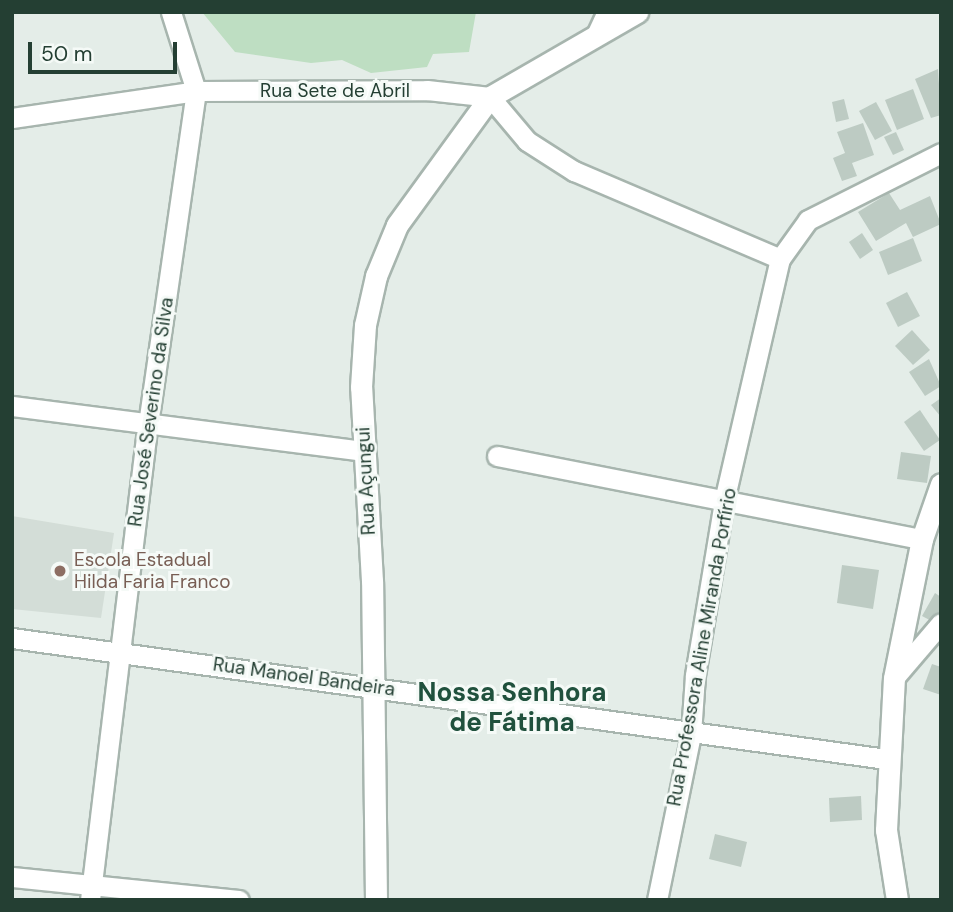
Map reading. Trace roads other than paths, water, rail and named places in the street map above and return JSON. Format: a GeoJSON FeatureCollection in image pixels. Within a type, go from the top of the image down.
{"type":"FeatureCollection","features":[{"type":"Feature","properties":{"kind":"main road"},"geometry":{"type":"LineString","coordinates":[[490,97],[637,12]]}},
{"type":"Feature","properties":{"kind":"main road","name":"Rua Açungui"},"geometry":{"type":"LineString","coordinates":[[376,900],[375,688],[363,451],[365,325],[376,276],[410,205],[455,150],[490,97]]}},
{"type":"Feature","properties":{"kind":"main road"},"geometry":{"type":"LineString","coordinates":[[897,900],[886,830],[886,759],[894,678],[922,539],[941,484]]}},
{"type":"Feature","properties":{"kind":"street"},"geometry":{"type":"LineString","coordinates":[[171,12],[196,92]]}},
{"type":"Feature","properties":{"kind":"street"},"geometry":{"type":"LineString","coordinates":[[597,33],[607,12]]}},
{"type":"Feature","properties":{"kind":"street","name":"Rua Sete de Abril"},"geometry":{"type":"LineString","coordinates":[[12,118],[196,92],[427,90],[490,97]]}},
{"type":"Feature","properties":{"kind":"street","name":"Rua José Severino da Silva"},"geometry":{"type":"LineString","coordinates":[[91,891],[148,424],[196,92]]}},
{"type":"Feature","properties":{"kind":"street"},"geometry":{"type":"LineString","coordinates":[[490,97],[527,141],[574,172],[780,259]]}},
{"type":"Feature","properties":{"kind":"street","name":"Rua Professora Aline Miranda Porfírio"},"geometry":{"type":"LineString","coordinates":[[657,900],[691,734],[695,675],[724,501],[780,259],[808,220],[941,153]]}},
{"type":"Feature","properties":{"kind":"street"},"geometry":{"type":"LineString","coordinates":[[12,406],[363,451]]}},
{"type":"Feature","properties":{"kind":"street"},"geometry":{"type":"LineString","coordinates":[[497,456],[922,539]]}},
{"type":"Feature","properties":{"kind":"street"},"geometry":{"type":"LineString","coordinates":[[894,678],[941,623]]}},
{"type":"Feature","properties":{"kind":"street","name":"Rua Manoel Bandeira"},"geometry":{"type":"LineString","coordinates":[[12,638],[886,759]]}},
{"type":"Feature","properties":{"kind":"street"},"geometry":{"type":"LineString","coordinates":[[12,877],[91,891],[239,900]]}},
{"type":"Feature","properties":{"kind":"place","name":"Escola Estadual Hilda Faria Franco"},"geometry":{"type":"Point","coordinates":[60,571]}},
{"type":"Feature","properties":{"kind":"district","name":"Nossa Senhora de Fátima"},"geometry":{"type":"Point","coordinates":[512,708]}}]}
